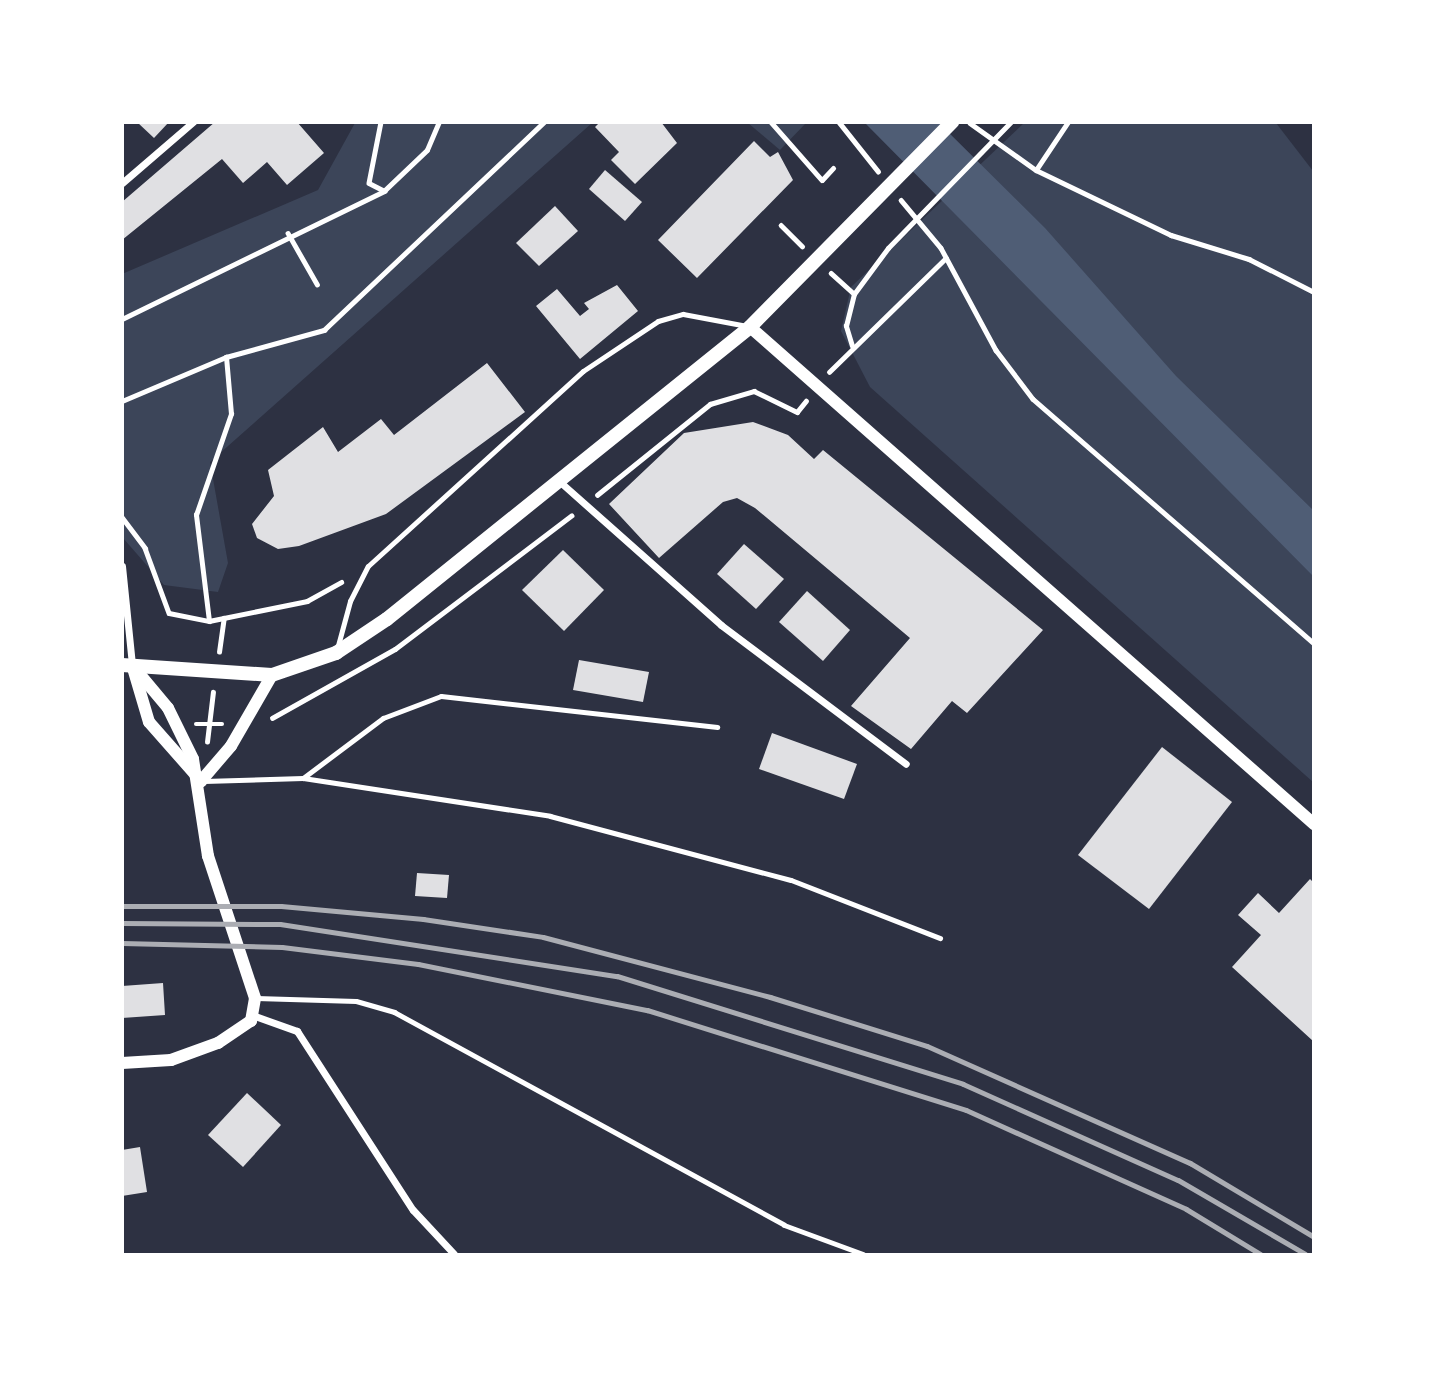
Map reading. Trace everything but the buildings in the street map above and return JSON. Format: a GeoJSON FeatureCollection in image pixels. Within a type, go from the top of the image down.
{"type":"FeatureCollection","features":[{"type":"Feature","properties":{"kind":"main road"},"geometry":{"type":"LineString","coordinates":[[127,665],[271,675],[336,653],[559,481],[750,327],[859,222],[952,122]]}},
{"type":"Feature","properties":{"kind":"street"},"geometry":{"type":"LineString","coordinates":[[122,183],[194,122]]}},
{"type":"Feature","properties":{"kind":"street"},"geometry":{"type":"LineString","coordinates":[[750,327],[1314,824]]}},
{"type":"Feature","properties":{"kind":"street"},"geometry":{"type":"LineString","coordinates":[[559,481],[721,625],[906,764]]}},
{"type":"Feature","properties":{"kind":"street"},"geometry":{"type":"LineString","coordinates":[[122,566],[127,665],[179,725],[201,781],[208,856],[255,998],[252,1015],[218,1043],[171,1060],[122,1063]]}},
{"type":"Feature","properties":{"kind":"street"},"geometry":{"type":"LineString","coordinates":[[122,653],[149,722],[201,781]]}},
{"type":"Feature","properties":{"kind":"street"},"geometry":{"type":"LineString","coordinates":[[201,781],[246,723],[271,675]]}},
{"type":"Feature","properties":{"kind":"street"},"geometry":{"type":"LineString","coordinates":[[252,1015],[297,1031],[413,1210],[454,1255]]}},
{"type":"Feature","properties":{"kind":"lane"},"geometry":{"type":"LineString","coordinates":[[336,653],[350,601],[368,566],[583,371],[658,321],[706,314],[750,327]]}},
{"type":"Feature","properties":{"kind":"lane"},"geometry":{"type":"LineString","coordinates":[[303,778],[383,718],[441,696],[717,727]]}},
{"type":"Feature","properties":{"kind":"lane"},"geometry":{"type":"LineString","coordinates":[[201,781],[303,778],[550,816],[791,880],[940,938]]}},
{"type":"Feature","properties":{"kind":"lane"},"geometry":{"type":"LineString","coordinates":[[255,998],[356,1001],[394,1012],[748,1207],[863,1255]]}},
{"type":"Feature","properties":{"kind":"path"},"geometry":{"type":"LineString","coordinates":[[381,122],[369,183],[384,191]]}},
{"type":"Feature","properties":{"kind":"path"},"geometry":{"type":"LineString","coordinates":[[122,319],[288,233],[384,191],[427,150],[439,122]]}},
{"type":"Feature","properties":{"kind":"path"},"geometry":{"type":"LineString","coordinates":[[122,401],[226,357],[324,330],[544,122]]}},
{"type":"Feature","properties":{"kind":"path"},"geometry":{"type":"LineString","coordinates":[[771,122],[822,180],[832,168]]}},
{"type":"Feature","properties":{"kind":"path"},"geometry":{"type":"LineString","coordinates":[[970,122],[1036,170],[1314,292]]}},
{"type":"Feature","properties":{"kind":"path"},"geometry":{"type":"LineString","coordinates":[[852,346],[846,326],[854,294],[888,248],[1011,122]]}},
{"type":"Feature","properties":{"kind":"path"},"geometry":{"type":"LineString","coordinates":[[1036,170],[1068,122]]}},
{"type":"Feature","properties":{"kind":"path"},"geometry":{"type":"LineString","coordinates":[[288,233],[317,284]]}},
{"type":"Feature","properties":{"kind":"path"},"geometry":{"type":"LineString","coordinates":[[817,387],[852,346],[946,258],[996,349],[1033,399],[1314,643]]}},
{"type":"Feature","properties":{"kind":"path"},"geometry":{"type":"LineString","coordinates":[[209,621],[196,515],[231,414],[226,357]]}},
{"type":"Feature","properties":{"kind":"path"},"geometry":{"type":"LineString","coordinates":[[246,723],[309,699],[395,649],[584,506],[710,404],[754,391],[797,412]]}},
{"type":"Feature","properties":{"kind":"path"},"geometry":{"type":"LineString","coordinates":[[122,517],[145,548],[164,609],[209,621],[307,601],[368,566]]}},
{"type":"Feature","properties":{"kind":"shaded area"},"geometry":{"type":"Polygon","coordinates":[[[355,123],[592,123],[210,462],[228,563],[218,592],[164,585],[123,538],[122,274],[318,190],[355,123]]]}},
{"type":"Feature","properties":{"kind":"shaded area"},"geometry":{"type":"Polygon","coordinates":[[[748,123],[806,123],[780,150],[748,123]]]}},
{"type":"Feature","properties":{"kind":"shaded area"},"geometry":{"type":"Polygon","coordinates":[[[865,123],[939,123],[1045,228],[1176,376],[1313,510],[1313,576],[865,123]]]}},
{"type":"Feature","properties":{"kind":"shaded area"},"geometry":{"type":"Polygon","coordinates":[[[1024,123],[1276,123],[1313,171],[1313,782],[870,387],[841,331],[851,287],[1024,123]]]}},
{"type":"Feature","properties":{"kind":"railway"},"geometry":{"type":"LineString","coordinates":[[122,906],[281,906],[423,919],[543,937],[770,997],[927,1046],[1190,1163],[1314,1237]]}},
{"type":"Feature","properties":{"kind":"railway"},"geometry":{"type":"LineString","coordinates":[[122,923],[280,924],[617,976],[963,1084],[1178,1180],[1305,1254]]}},
{"type":"Feature","properties":{"kind":"railway"},"geometry":{"type":"LineString","coordinates":[[122,943],[282,947],[418,964],[647,1010],[966,1110],[1186,1209],[1260,1254]]}}]}
